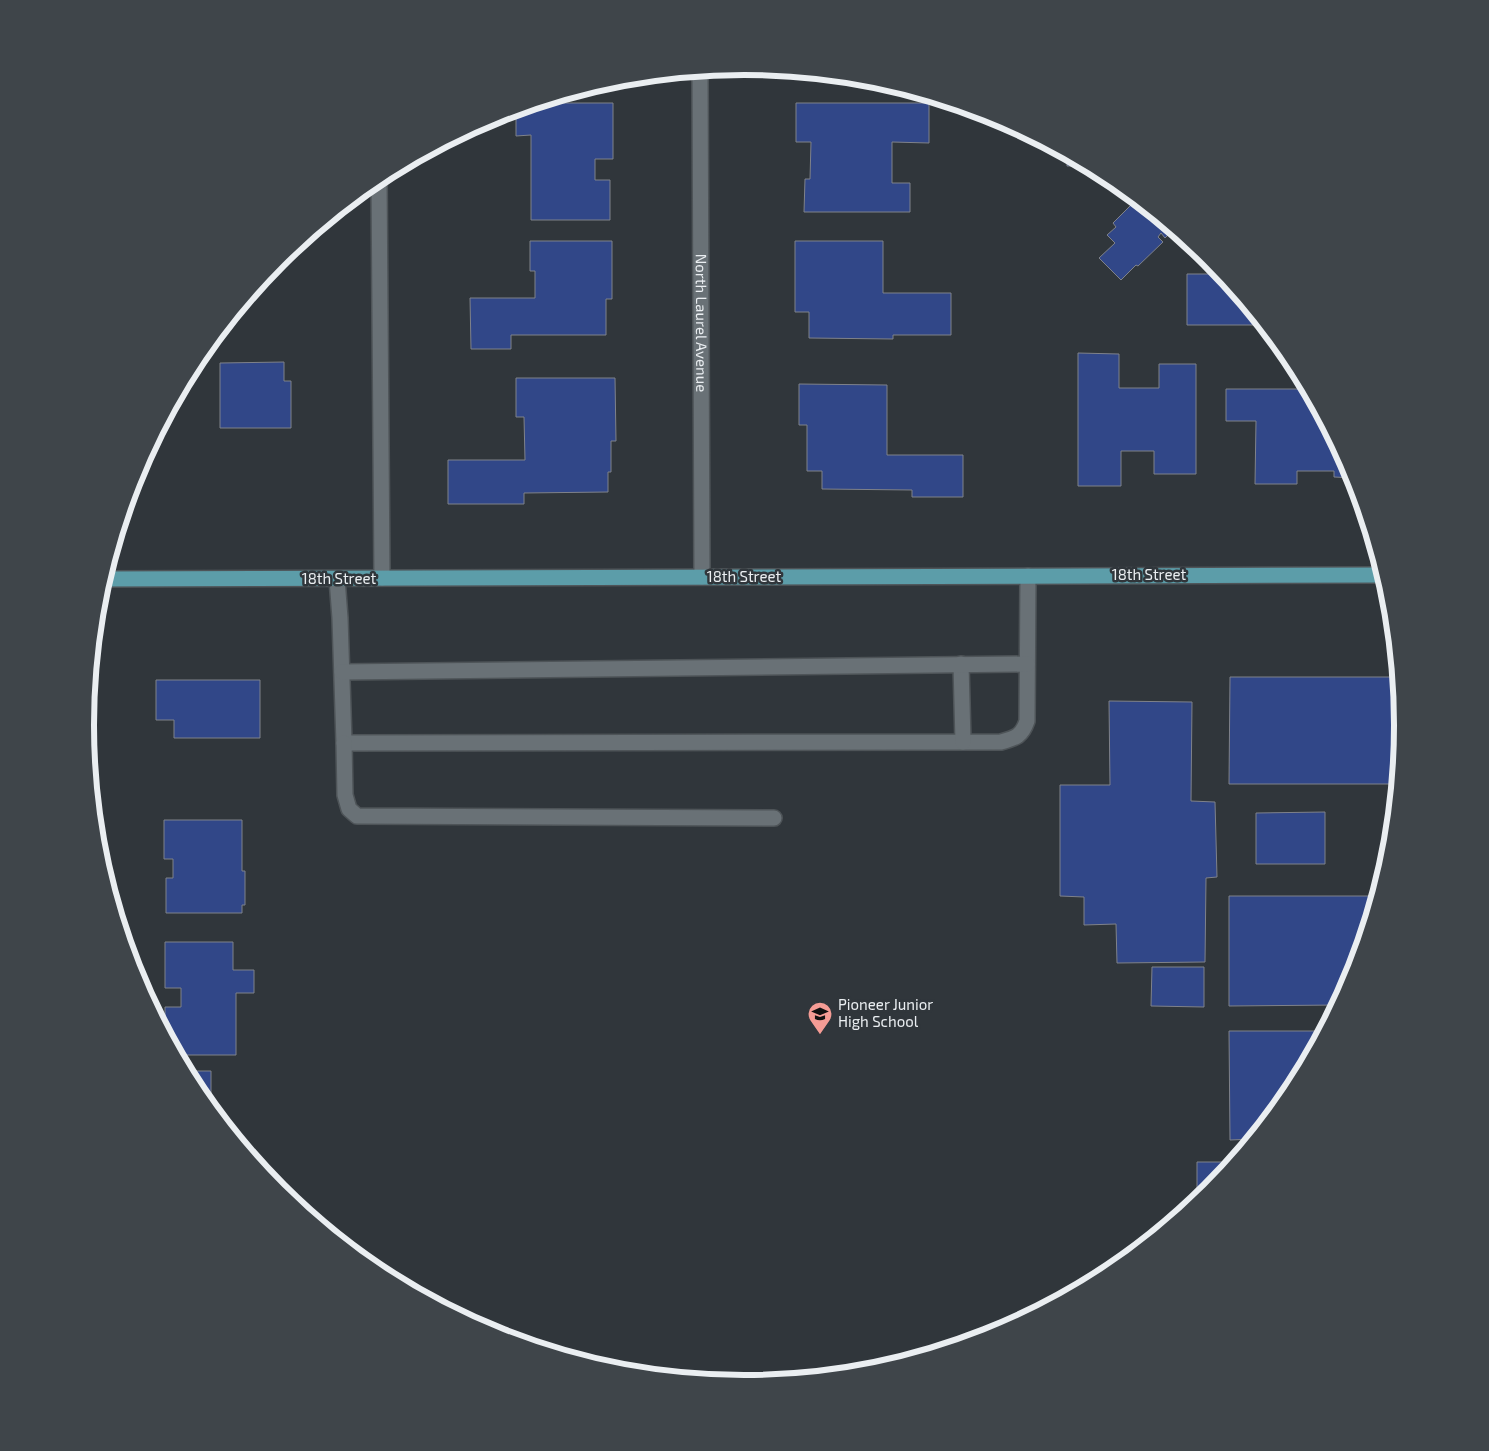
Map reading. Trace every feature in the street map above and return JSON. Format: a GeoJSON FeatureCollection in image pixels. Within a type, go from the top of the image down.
{"type":"FeatureCollection","features":[{"type":"Feature","properties":{"kind":"main road","name":"18th Street"},"geometry":{"type":"LineString","coordinates":[[111,579],[1377,575]]}},
{"type":"Feature","properties":{"kind":"street","name":"North Laurel Avenue"},"geometry":{"type":"LineString","coordinates":[[700,76],[702,577]]}},
{"type":"Feature","properties":{"kind":"street"},"geometry":{"type":"LineString","coordinates":[[379,188],[382,578]]}},
{"type":"Feature","properties":{"kind":"street"},"geometry":{"type":"LineString","coordinates":[[344,743],[1001,742],[1016,738],[1028,721],[1028,576]]}},
{"type":"Feature","properties":{"kind":"street"},"geometry":{"type":"LineString","coordinates":[[337,579],[342,672],[345,794],[349,809],[357,816],[774,818]]}},
{"type":"Feature","properties":{"kind":"street"},"geometry":{"type":"LineString","coordinates":[[961,664],[963,742]]}},
{"type":"Feature","properties":{"kind":"street"},"geometry":{"type":"LineString","coordinates":[[342,672],[1028,664]]}},
{"type":"Feature","properties":{"kind":"building"},"geometry":{"type":"Polygon","coordinates":[[[557,103],[613,103],[613,159],[595,159],[595,180],[610,180],[610,220],[531,220],[531,135],[516,136],[516,117],[535,110],[557,103]]]}},
{"type":"Feature","properties":{"kind":"building"},"geometry":{"type":"Polygon","coordinates":[[[796,103],[929,103],[929,143],[892,142],[892,183],[910,183],[910,212],[804,212],[805,179],[810,179],[811,142],[796,142],[796,103]]]}},
{"type":"Feature","properties":{"kind":"building"},"geometry":{"type":"Polygon","coordinates":[[[1067,160],[1076,166],[1067,166],[1067,160]]]}},
{"type":"Feature","properties":{"kind":"building"},"geometry":{"type":"Polygon","coordinates":[[[1132,204],[1170,233],[1165,238],[1161,233],[1158,237],[1163,242],[1121,280],[1099,258],[1115,243],[1107,235],[1116,227],[1113,223],[1132,204]]]}},
{"type":"Feature","properties":{"kind":"building"},"geometry":{"type":"Polygon","coordinates":[[[530,241],[612,241],[612,299],[606,299],[606,335],[511,335],[511,349],[471,349],[470,298],[535,298],[535,271],[530,271],[530,241]]]}},
{"type":"Feature","properties":{"kind":"building"},"geometry":{"type":"Polygon","coordinates":[[[795,241],[883,241],[883,293],[951,293],[951,335],[893,335],[893,339],[809,338],[809,312],[795,312],[795,241]]]}},
{"type":"Feature","properties":{"kind":"building"},"geometry":{"type":"Polygon","coordinates":[[[1187,274],[1212,274],[1257,325],[1187,325],[1187,274]]]}},
{"type":"Feature","properties":{"kind":"building"},"geometry":{"type":"Polygon","coordinates":[[[1078,353],[1119,354],[1119,388],[1159,388],[1159,364],[1196,364],[1196,474],[1154,474],[1154,451],[1121,451],[1121,486],[1078,486],[1078,353]]]}},
{"type":"Feature","properties":{"kind":"building"},"geometry":{"type":"Polygon","coordinates":[[[284,362],[284,381],[291,381],[291,428],[220,428],[220,363],[284,362]]]}},
{"type":"Feature","properties":{"kind":"building"},"geometry":{"type":"Polygon","coordinates":[[[516,378],[615,378],[616,441],[611,441],[611,472],[608,472],[608,492],[524,493],[524,504],[448,504],[448,460],[525,460],[524,417],[516,417],[516,378]]]}},
{"type":"Feature","properties":{"kind":"building"},"geometry":{"type":"Polygon","coordinates":[[[799,384],[887,385],[887,455],[963,455],[963,497],[912,497],[912,490],[822,489],[822,471],[807,471],[807,425],[799,425],[799,384]]]}},
{"type":"Feature","properties":{"kind":"building"},"geometry":{"type":"Polygon","coordinates":[[[1226,389],[1301,389],[1328,438],[1345,478],[1334,477],[1334,471],[1297,471],[1297,484],[1255,484],[1256,421],[1226,421],[1226,389]]]}},
{"type":"Feature","properties":{"kind":"building"},"geometry":{"type":"Polygon","coordinates":[[[1230,677],[1393,677],[1395,726],[1392,784],[1229,784],[1230,677]]]}},
{"type":"Feature","properties":{"kind":"building"},"geometry":{"type":"Polygon","coordinates":[[[156,680],[260,680],[260,738],[174,738],[174,720],[156,720],[156,680]]]}},
{"type":"Feature","properties":{"kind":"building"},"geometry":{"type":"Polygon","coordinates":[[[1109,701],[1192,702],[1191,801],[1215,802],[1217,877],[1206,878],[1205,962],[1117,963],[1116,924],[1084,925],[1084,897],[1060,896],[1060,785],[1110,785],[1109,701]]]}},
{"type":"Feature","properties":{"kind":"building"},"geometry":{"type":"Polygon","coordinates":[[[1325,812],[1325,864],[1256,864],[1256,813],[1325,812]]]}},
{"type":"Feature","properties":{"kind":"building"},"geometry":{"type":"Polygon","coordinates":[[[164,820],[242,820],[242,871],[245,871],[245,905],[242,905],[242,913],[166,913],[166,878],[173,878],[173,859],[164,859],[164,820]]]}},
{"type":"Feature","properties":{"kind":"building"},"geometry":{"type":"Polygon","coordinates":[[[1229,896],[1372,896],[1360,935],[1331,1005],[1229,1006],[1229,896]]]}},
{"type":"Feature","properties":{"kind":"building"},"geometry":{"type":"Polygon","coordinates":[[[165,942],[233,942],[233,970],[254,970],[254,993],[236,993],[236,1055],[184,1055],[165,1021],[165,1007],[181,1007],[181,988],[165,988],[165,942]]]}},
{"type":"Feature","properties":{"kind":"building"},"geometry":{"type":"Polygon","coordinates":[[[1152,967],[1204,967],[1204,1007],[1151,1006],[1152,967]]]}},
{"type":"Feature","properties":{"kind":"building"},"geometry":{"type":"Polygon","coordinates":[[[1229,1031],[1319,1031],[1285,1087],[1261,1121],[1246,1139],[1230,1140],[1229,1031]]]}},
{"type":"Feature","properties":{"kind":"building"},"geometry":{"type":"Polygon","coordinates":[[[194,1071],[211,1071],[211,1096],[204,1087],[194,1071]]]}},
{"type":"Feature","properties":{"kind":"building"},"geometry":{"type":"Polygon","coordinates":[[[1197,1162],[1226,1162],[1204,1185],[1197,1192],[1197,1162]]]}},
{"type":"Feature","properties":{"kind":"place","name":"Pioneer Junior High School"},"geometry":{"type":"Point","coordinates":[820,1035]}}]}
